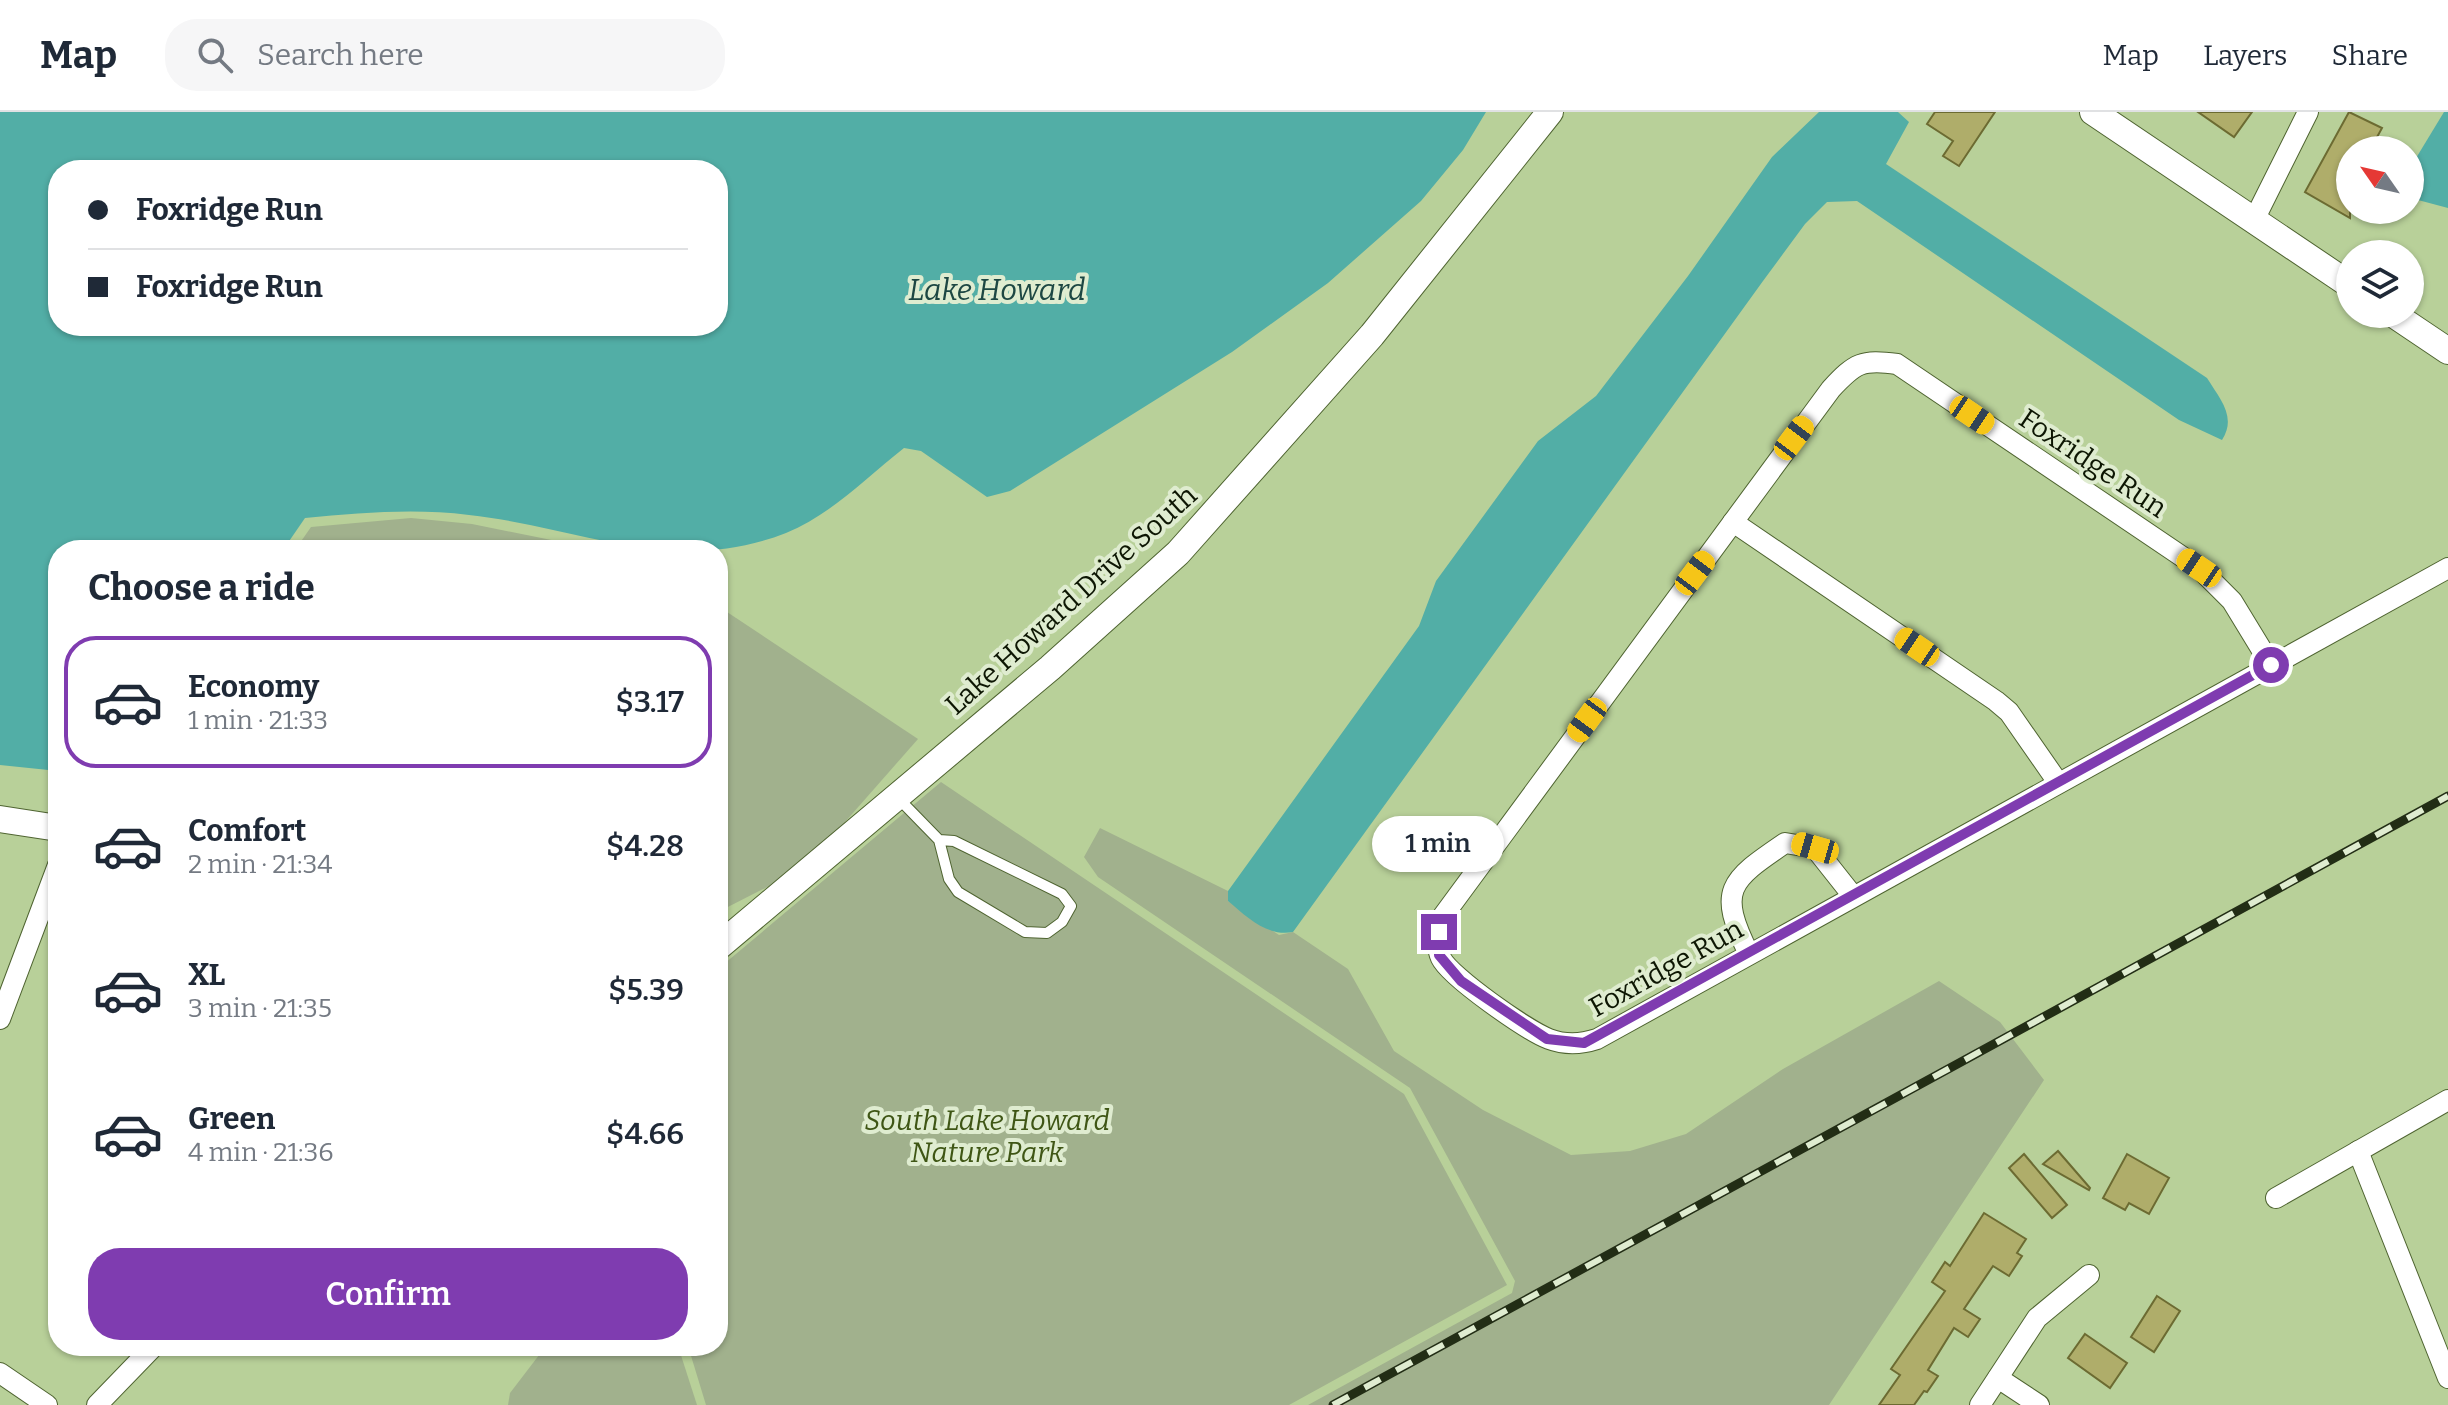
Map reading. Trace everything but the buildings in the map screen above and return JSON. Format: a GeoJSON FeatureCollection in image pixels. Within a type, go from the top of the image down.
{"type":"FeatureCollection","features":[{"type":"Feature","properties":{"kind":"street","name":"Lake Howard Drive South"},"geometry":{"type":"LineString","coordinates":[[728,939],[1050,668],[1178,553],[1372,335],[1550,112]]}},
{"type":"Feature","properties":{"kind":"street"},"geometry":{"type":"LineString","coordinates":[[2093,112],[2336,276]]}},
{"type":"Feature","properties":{"kind":"street"},"geometry":{"type":"LineString","coordinates":[[2254,220],[2308,112]]}},
{"type":"Feature","properties":{"kind":"street"},"geometry":{"type":"LineString","coordinates":[[2414,328],[2448,351]]}},
{"type":"Feature","properties":{"kind":"street","name":"Foxridge Run"},"geometry":{"type":"LineString","coordinates":[[2271,665],[2232,601],[2199,568],[1897,364],[1869,360],[1841,378],[1443,916],[1439,955],[1461,981],[1533,1030],[1555,1041],[1584,1043],[2448,568]]}},
{"type":"Feature","properties":{"kind":"street"},"geometry":{"type":"LineString","coordinates":[[1733,522],[1996,701],[2009,712],[2057,781]]}},
{"type":"Feature","properties":{"kind":"street"},"geometry":{"type":"LineString","coordinates":[[0,819],[48,826]]}},
{"type":"Feature","properties":{"kind":"street"},"geometry":{"type":"LineString","coordinates":[[1749,954],[1732,920],[1734,885],[1744,871],[1785,843],[1815,848],[1853,896]]}},
{"type":"Feature","properties":{"kind":"street"},"geometry":{"type":"LineString","coordinates":[[0,1019],[48,892]]}},
{"type":"Feature","properties":{"kind":"street"},"geometry":{"type":"LineString","coordinates":[[2276,1198],[2448,1100]]}},
{"type":"Feature","properties":{"kind":"street"},"geometry":{"type":"LineString","coordinates":[[2358,1151],[2448,1378]]}},
{"type":"Feature","properties":{"kind":"street"},"geometry":{"type":"LineString","coordinates":[[1980,1405],[2037,1318],[2089,1275]]}},
{"type":"Feature","properties":{"kind":"street"},"geometry":{"type":"LineString","coordinates":[[97,1405],[144,1356]]}},
{"type":"Feature","properties":{"kind":"street"},"geometry":{"type":"LineString","coordinates":[[0,1373],[47,1405]]}},
{"type":"Feature","properties":{"kind":"street"},"geometry":{"type":"LineString","coordinates":[[1998,1378],[2039,1405]]}},
{"type":"Feature","properties":{"kind":"lane"},"geometry":{"type":"LineString","coordinates":[[897,798],[939,840],[949,879],[958,892],[1025,932],[1047,933],[1062,922],[1071,906],[1062,894],[954,841],[939,840]]}},
{"type":"Feature","properties":{"kind":"green space"},"geometry":{"type":"Polygon","coordinates":[[[411,518],[472,524],[551,540],[302,540],[311,527],[411,518]]]}},
{"type":"Feature","properties":{"kind":"green space"},"geometry":{"type":"Polygon","coordinates":[[[728,613],[918,739],[838,830],[779,881],[728,907],[728,613]]]}},
{"type":"Feature","properties":{"kind":"green space","name":"South Lake Howard Nature Park"},"geometry":{"type":"Polygon","coordinates":[[[941,782],[1404,1094],[1507,1285],[1289,1405],[706,1405],[691,1356],[728,1356],[728,961],[941,782]]]}},
{"type":"Feature","properties":{"kind":"green space"},"geometry":{"type":"Polygon","coordinates":[[[1100,828],[1228,891],[1228,901],[1279,935],[1293,932],[1348,969],[1394,1051],[1483,1110],[1571,1155],[1630,1151],[1686,1134],[1783,1069],[1939,981],[2000,1022],[2044,1080],[1829,1405],[1308,1405],[1512,1293],[1515,1281],[1410,1088],[1098,877],[1084,857],[1100,828]]]}},
{"type":"Feature","properties":{"kind":"green space"},"geometry":{"type":"Polygon","coordinates":[[[538,1356],[681,1356],[697,1405],[508,1405],[510,1393],[538,1356]]]}},
{"type":"Feature","properties":{"kind":"water","name":"Lake Howard"},"geometry":{"type":"Polygon","coordinates":[[[0,112],[1486,112],[1463,150],[1421,201],[1328,283],[1232,352],[1010,491],[987,497],[921,451],[904,448],[834,506],[803,525],[786,533],[728,547],[728,540],[603,540],[469,515],[407,512],[305,518],[290,540],[48,540],[48,770],[0,765],[0,112]]]}},
{"type":"Feature","properties":{"kind":"water"},"geometry":{"type":"Polygon","coordinates":[[[1819,112],[1898,112],[1909,122],[1886,164],[2207,378],[2227,416],[2228,424],[2222,440],[2179,420],[1857,201],[1827,202],[1805,224],[1763,281],[1293,932],[1275,932],[1250,919],[1228,901],[1228,891],[1419,626],[1436,581],[1538,441],[1596,396],[1688,276],[1772,157],[1819,112]]]}},
{"type":"Feature","properties":{"kind":"water"},"geometry":{"type":"Polygon","coordinates":[[[2444,112],[2448,112],[2448,208],[2424,202],[2424,145],[2444,112]]]}},
{"type":"Feature","properties":{"kind":"railway"},"geometry":{"type":"LineString","coordinates":[[1333,1405],[2448,796]]}},
{"type":"Feature","properties":{"kind":"route"},"geometry":{"type":"LineString","coordinates":[[1439,932],[1439,955],[1447,967],[1461,981],[1533,1030],[1547,1039],[1563,1043],[1584,1043],[1597,1039],[1991,821],[2057,781],[2159,729],[2271,665]]}}]}
